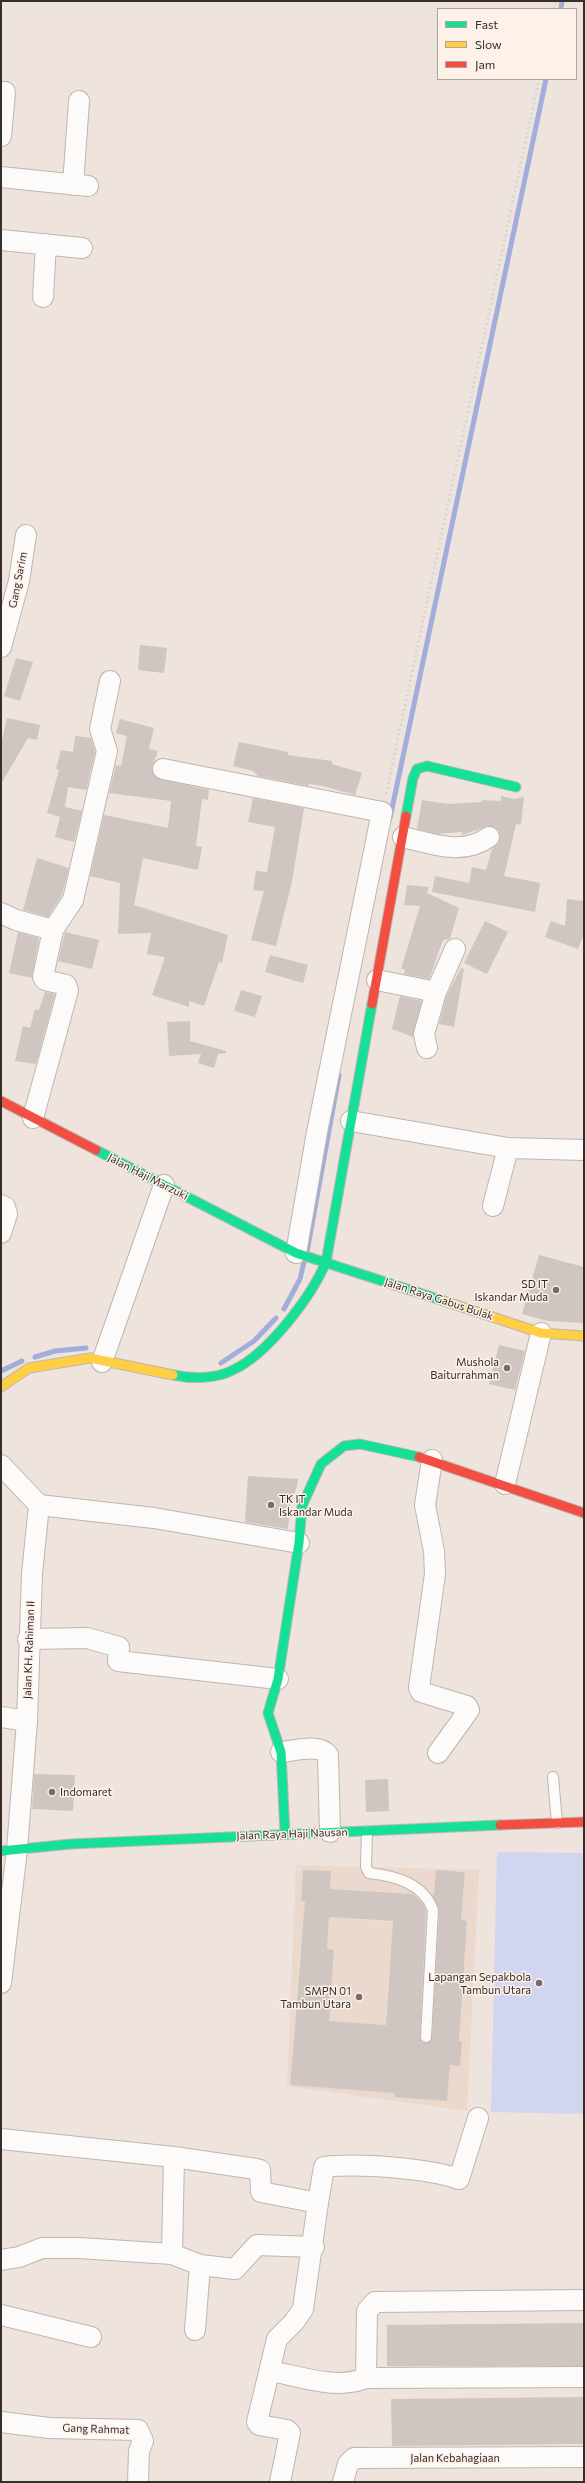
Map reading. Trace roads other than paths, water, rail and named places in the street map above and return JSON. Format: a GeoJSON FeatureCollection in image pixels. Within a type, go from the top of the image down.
{"type":"FeatureCollection","features":[{"type":"Feature","properties":{"kind":"street"},"geometry":{"type":"LineString","coordinates":[[1,136],[5,92]]}},
{"type":"Feature","properties":{"kind":"street"},"geometry":{"type":"LineString","coordinates":[[1,177],[80,186],[79,101]]}},
{"type":"Feature","properties":{"kind":"street"},"geometry":{"type":"LineString","coordinates":[[1,240],[82,248]]}},
{"type":"Feature","properties":{"kind":"street"},"geometry":{"type":"LineString","coordinates":[[43,297],[46,244]]}},
{"type":"Feature","properties":{"kind":"street","name":"Gang Sarim"},"geometry":{"type":"LineString","coordinates":[[1,646],[19,581],[26,535]]}},
{"type":"Feature","properties":{"kind":"street"},"geometry":{"type":"LineString","coordinates":[[33,1118],[68,990],[66,985],[45,980],[43,977],[54,930],[73,900],[107,751],[100,728],[110,681]]}},
{"type":"Feature","properties":{"kind":"street"},"geometry":{"type":"LineString","coordinates":[[1,1387],[29,1368],[90,1358],[102,1362],[163,1371],[183,1377],[216,1376],[234,1370],[270,1343],[317,1283],[326,1262],[413,778],[419,768],[428,766],[516,787]]}},
{"type":"Feature","properties":{"kind":"street"},"geometry":{"type":"LineString","coordinates":[[162,769],[382,812],[319,1124],[296,1252]]}},
{"type":"Feature","properties":{"kind":"street"},"geometry":{"type":"LineString","coordinates":[[403,836],[454,847],[476,845],[489,836]]}},
{"type":"Feature","properties":{"kind":"street"},"geometry":{"type":"LineString","coordinates":[[1,913],[16,920],[54,930]]}},
{"type":"Feature","properties":{"kind":"street"},"geometry":{"type":"LineString","coordinates":[[427,1048],[424,1034],[436,992],[455,949]]}},
{"type":"Feature","properties":{"kind":"street"},"geometry":{"type":"LineString","coordinates":[[377,980],[436,992]]}},
{"type":"Feature","properties":{"kind":"street","name":"Jalan Haji Marzuki"},"geometry":{"type":"LineString","coordinates":[[1,1101],[296,1252]]}},
{"type":"Feature","properties":{"kind":"street"},"geometry":{"type":"LineString","coordinates":[[351,1121],[508,1148],[584,1150]]}},
{"type":"Feature","properties":{"kind":"street"},"geometry":{"type":"LineString","coordinates":[[493,1206],[508,1148]]}},
{"type":"Feature","properties":{"kind":"street"},"geometry":{"type":"LineString","coordinates":[[102,1362],[164,1185]]}},
{"type":"Feature","properties":{"kind":"street"},"geometry":{"type":"LineString","coordinates":[[1,1205],[5,1207],[7,1214],[1,1233]]}},
{"type":"Feature","properties":{"kind":"street","name":"Jalan Raya Gabus Bulak"},"geometry":{"type":"LineString","coordinates":[[296,1252],[541,1334],[584,1336]]}},
{"type":"Feature","properties":{"kind":"street"},"geometry":{"type":"LineString","coordinates":[[505,1484],[541,1334]]}},
{"type":"Feature","properties":{"kind":"street"},"geometry":{"type":"LineString","coordinates":[[285,1833],[281,1752],[268,1713],[278,1679],[299,1543],[302,1506],[313,1476],[330,1454],[344,1446],[360,1444],[432,1460],[505,1484],[584,1513]]}},
{"type":"Feature","properties":{"kind":"street"},"geometry":{"type":"LineString","coordinates":[[432,1460],[425,1505],[434,1551],[435,1574],[419,1688],[421,1692],[429,1696],[467,1706],[469,1710],[438,1753]]}},
{"type":"Feature","properties":{"kind":"street"},"geometry":{"type":"LineString","coordinates":[[1,1465],[39,1504],[154,1518],[299,1543]]}},
{"type":"Feature","properties":{"kind":"street","name":"Jalan KH. Rahiman II"},"geometry":{"type":"LineString","coordinates":[[1,1983],[9,1851],[27,1721],[28,1639],[39,1504]]}},
{"type":"Feature","properties":{"kind":"street"},"geometry":{"type":"LineString","coordinates":[[28,1639],[87,1638],[119,1647],[118,1661],[278,1679]]}},
{"type":"Feature","properties":{"kind":"street"},"geometry":{"type":"LineString","coordinates":[[1,1717],[27,1721]]}},
{"type":"Feature","properties":{"kind":"street"},"geometry":{"type":"LineString","coordinates":[[281,1752],[319,1749],[325,1751],[328,1755],[330,1832]]}},
{"type":"Feature","properties":{"kind":"street","name":"Jalan Raya Haji Nausan"},"geometry":{"type":"LineString","coordinates":[[9,1851],[71,1844],[285,1833],[584,1822]]}},
{"type":"Feature","properties":{"kind":"street"},"geometry":{"type":"LineString","coordinates":[[280,2482],[290,2433],[287,2430],[259,2425],[257,2422],[271,2371],[277,2339],[294,2322],[303,2309],[314,2247],[318,2203],[324,2167],[350,2166],[440,2172],[459,2179],[478,2118]]}},
{"type":"Feature","properties":{"kind":"street"},"geometry":{"type":"LineString","coordinates":[[1,2140],[174,2157],[260,2170],[261,2192],[318,2203]]}},
{"type":"Feature","properties":{"kind":"street"},"geometry":{"type":"LineString","coordinates":[[172,2254],[174,2157]]}},
{"type":"Feature","properties":{"kind":"street"},"geometry":{"type":"LineString","coordinates":[[1,2260],[19,2257],[42,2248],[172,2254],[200,2265],[235,2269],[257,2245],[314,2247]]}},
{"type":"Feature","properties":{"kind":"street"},"geometry":{"type":"LineString","coordinates":[[195,2330],[200,2265]]}},
{"type":"Feature","properties":{"kind":"street"},"geometry":{"type":"LineString","coordinates":[[366,2378],[367,2310],[375,2302],[584,2300]]}},
{"type":"Feature","properties":{"kind":"street"},"geometry":{"type":"LineString","coordinates":[[1,2315],[90,2337]]}},
{"type":"Feature","properties":{"kind":"street"},"geometry":{"type":"LineString","coordinates":[[271,2371],[338,2384],[355,2382],[366,2378],[584,2377]]}},
{"type":"Feature","properties":{"kind":"street","name":"Gang Rahmat"},"geometry":{"type":"LineString","coordinates":[[1,2422],[49,2428],[138,2430],[144,2441],[139,2451],[138,2482]]}},
{"type":"Feature","properties":{"kind":"street","name":"Jalan Kebahagiaan"},"geometry":{"type":"LineString","coordinates":[[343,2482],[348,2464],[354,2458],[584,2457]]}},
{"type":"Feature","properties":{"kind":"lane"},"geometry":{"type":"LineString","coordinates":[[553,1777],[557,1823]]}},
{"type":"Feature","properties":{"kind":"lane"},"geometry":{"type":"LineString","coordinates":[[367,1831],[366,1867],[369,1873],[385,1875],[412,1885],[425,1893],[433,1910],[426,2037]]}},
{"type":"Feature","properties":{"kind":"waterway"},"geometry":{"type":"LineString","coordinates":[[561,8],[562,1]]}},
{"type":"Feature","properties":{"kind":"waterway"},"geometry":{"type":"LineString","coordinates":[[390,818],[546,80]]}},
{"type":"Feature","properties":{"kind":"waterway"},"geometry":{"type":"LineString","coordinates":[[307,1252],[339,1075]]}},
{"type":"Feature","properties":{"kind":"waterway"},"geometry":{"type":"LineString","coordinates":[[284,1309],[300,1279],[304,1262]]}},
{"type":"Feature","properties":{"kind":"waterway"},"geometry":{"type":"LineString","coordinates":[[221,1363],[254,1341],[276,1318]]}},
{"type":"Feature","properties":{"kind":"waterway"},"geometry":{"type":"LineString","coordinates":[[35,1357],[55,1351],[86,1348]]}},
{"type":"Feature","properties":{"kind":"waterway"},"geometry":{"type":"LineString","coordinates":[[1,1371],[22,1361]]}},
{"type":"Feature","properties":{"kind":"place","name":"SD IT Iskandar Muda"},"geometry":{"type":"Point","coordinates":[556,1290]}},
{"type":"Feature","properties":{"kind":"place","name":"Mushola Baiturrahman"},"geometry":{"type":"Point","coordinates":[507,1368]}},
{"type":"Feature","properties":{"kind":"place","name":"TK IT Iskandar Muda"},"geometry":{"type":"Point","coordinates":[271,1505]}},
{"type":"Feature","properties":{"kind":"place","name":"Indomaret"},"geometry":{"type":"Point","coordinates":[52,1792]}},
{"type":"Feature","properties":{"kind":"place","name":"Lapangan Sepakbola Tambun Utara"},"geometry":{"type":"Point","coordinates":[539,1983]}},
{"type":"Feature","properties":{"kind":"place","name":"SMPN 01 Tambun Utara"},"geometry":{"type":"Point","coordinates":[359,1997]}}]}
